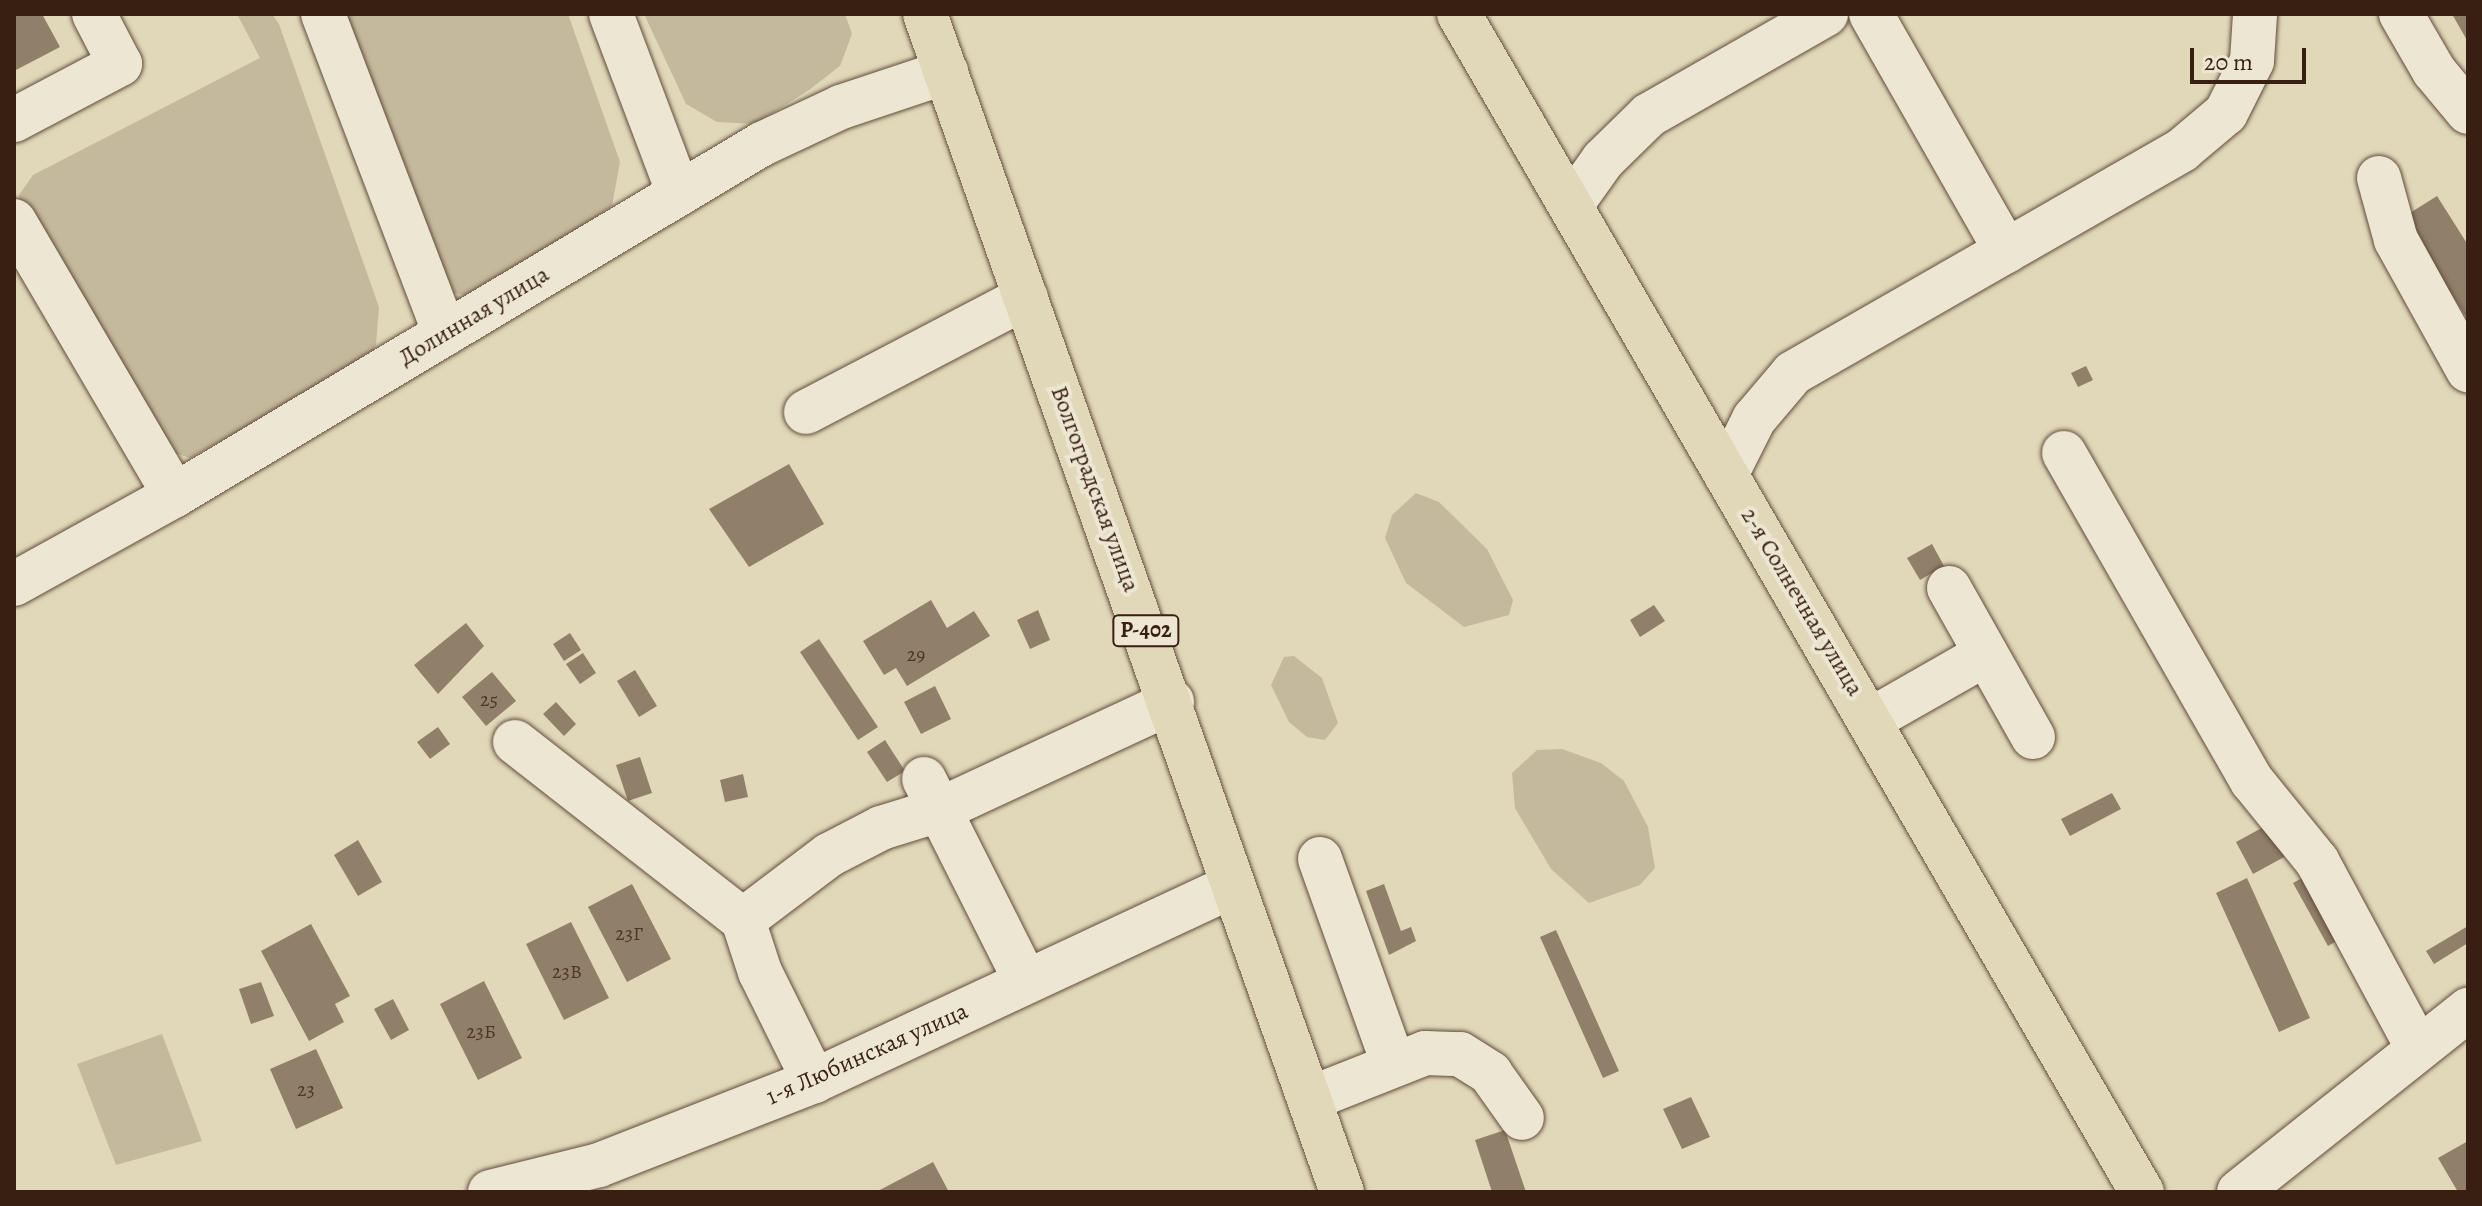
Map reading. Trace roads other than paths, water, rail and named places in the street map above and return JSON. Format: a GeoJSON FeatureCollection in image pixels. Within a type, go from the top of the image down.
{"type":"FeatureCollection","features":[{"type":"Feature","properties":{"kind":"main road","name":"Волгоградская улица"},"geometry":{"type":"LineString","coordinates":[[925,14],[1172,702],[1233,886],[1342,1192]]}},
{"type":"Feature","properties":{"kind":"main road","name":"2-я Солнечная улица"},"geometry":{"type":"LineString","coordinates":[[1459,14],[1726,475],[1872,719],[2142,1192]]}},
{"type":"Feature","properties":{"kind":"street"},"geometry":{"type":"LineString","coordinates":[[14,120],[120,64],[94,14]]}},
{"type":"Feature","properties":{"kind":"street"},"geometry":{"type":"LineString","coordinates":[[323,14],[445,334]]}},
{"type":"Feature","properties":{"kind":"street"},"geometry":{"type":"LineString","coordinates":[[611,14],[679,194]]}},
{"type":"Feature","properties":{"kind":"street"},"geometry":{"type":"LineString","coordinates":[[1571,205],[1603,160],[1649,115],[1761,30],[1826,14]]}},
{"type":"Feature","properties":{"kind":"street"},"geometry":{"type":"LineString","coordinates":[[1871,14],[2006,251]]}},
{"type":"Feature","properties":{"kind":"street"},"geometry":{"type":"LineString","coordinates":[[1726,475],[1754,419],[1793,373],[2182,150],[2226,113],[2252,61],[2255,14]]}},
{"type":"Feature","properties":{"kind":"street"},"geometry":{"type":"LineString","coordinates":[[2401,14],[2434,71],[2468,112]]}},
{"type":"Feature","properties":{"kind":"street","name":"Долинная улица"},"geometry":{"type":"LineString","coordinates":[[14,584],[175,495],[679,194],[841,107],[946,72]]}},
{"type":"Feature","properties":{"kind":"street"},"geometry":{"type":"LineString","coordinates":[[2379,178],[2396,240],[2468,370]]}},
{"type":"Feature","properties":{"kind":"street"},"geometry":{"type":"LineString","coordinates":[[14,221],[175,495]]}},
{"type":"Feature","properties":{"kind":"street"},"geometry":{"type":"LineString","coordinates":[[806,412],[1026,297]]}},
{"type":"Feature","properties":{"kind":"street"},"geometry":{"type":"LineString","coordinates":[[2064,453],[2252,781],[2317,861],[2417,1047]]}},
{"type":"Feature","properties":{"kind":"street"},"geometry":{"type":"LineString","coordinates":[[1949,588],[2033,737]]}},
{"type":"Feature","properties":{"kind":"street"},"geometry":{"type":"LineString","coordinates":[[1872,719],[1986,654]]}},
{"type":"Feature","properties":{"kind":"street"},"geometry":{"type":"LineString","coordinates":[[743,920],[829,855],[881,828],[932,795],[1172,702]]}},
{"type":"Feature","properties":{"kind":"street"},"geometry":{"type":"LineString","coordinates":[[515,742],[743,920],[760,972],[814,1081]]}},
{"type":"Feature","properties":{"kind":"street"},"geometry":{"type":"LineString","coordinates":[[932,795],[1026,982]]}},
{"type":"Feature","properties":{"kind":"street"},"geometry":{"type":"LineString","coordinates":[[1320,859],[1393,1063]]}},
{"type":"Feature","properties":{"kind":"street","name":"1-я Любинская улица"},"geometry":{"type":"LineString","coordinates":[[490,1192],[599,1165],[814,1081],[1233,886]]}},
{"type":"Feature","properties":{"kind":"street"},"geometry":{"type":"LineString","coordinates":[[2239,1192],[2417,1047],[2468,1010]]}},
{"type":"Feature","properties":{"kind":"street"},"geometry":{"type":"LineString","coordinates":[[1309,1099],[1393,1063],[1425,1053],[1460,1054],[1490,1073],[1522,1118]]}}]}
